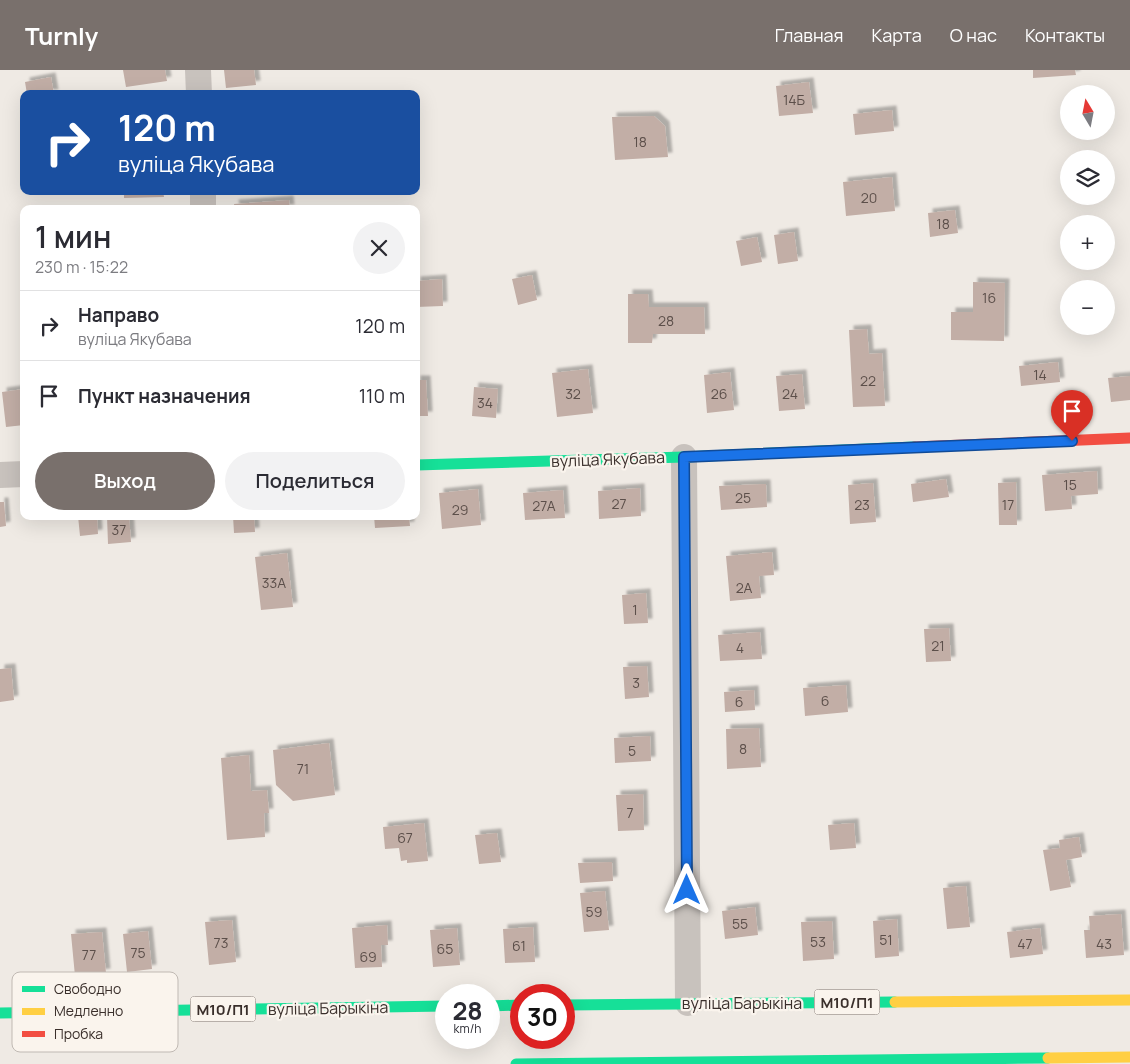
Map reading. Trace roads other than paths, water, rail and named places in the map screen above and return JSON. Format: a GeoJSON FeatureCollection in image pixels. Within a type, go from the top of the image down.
{"type":"FeatureCollection","features":[{"type":"Feature","properties":{"kind":"main road","name":"вуліца Якубава"},"geometry":{"type":"LineString","coordinates":[[420,465],[684,457],[1130,438]]}},
{"type":"Feature","properties":{"kind":"main road","name":"вуліца Барыкіна"},"geometry":{"type":"LineString","coordinates":[[575,1005],[1130,1000]]}},
{"type":"Feature","properties":{"kind":"main road","name":"вуліца Барыкіна"},"geometry":{"type":"LineString","coordinates":[[178,1010],[435,1006]]}},
{"type":"Feature","properties":{"kind":"main road"},"geometry":{"type":"LineString","coordinates":[[516,1064],[1130,1057]]}},
{"type":"Feature","properties":{"kind":"street"},"geometry":{"type":"LineString","coordinates":[[198,70],[199,90]]}},
{"type":"Feature","properties":{"kind":"street"},"geometry":{"type":"LineString","coordinates":[[684,457],[688,1003]]}},
{"type":"Feature","properties":{"kind":"street"},"geometry":{"type":"LineString","coordinates":[[0,475],[20,474]]}}]}
